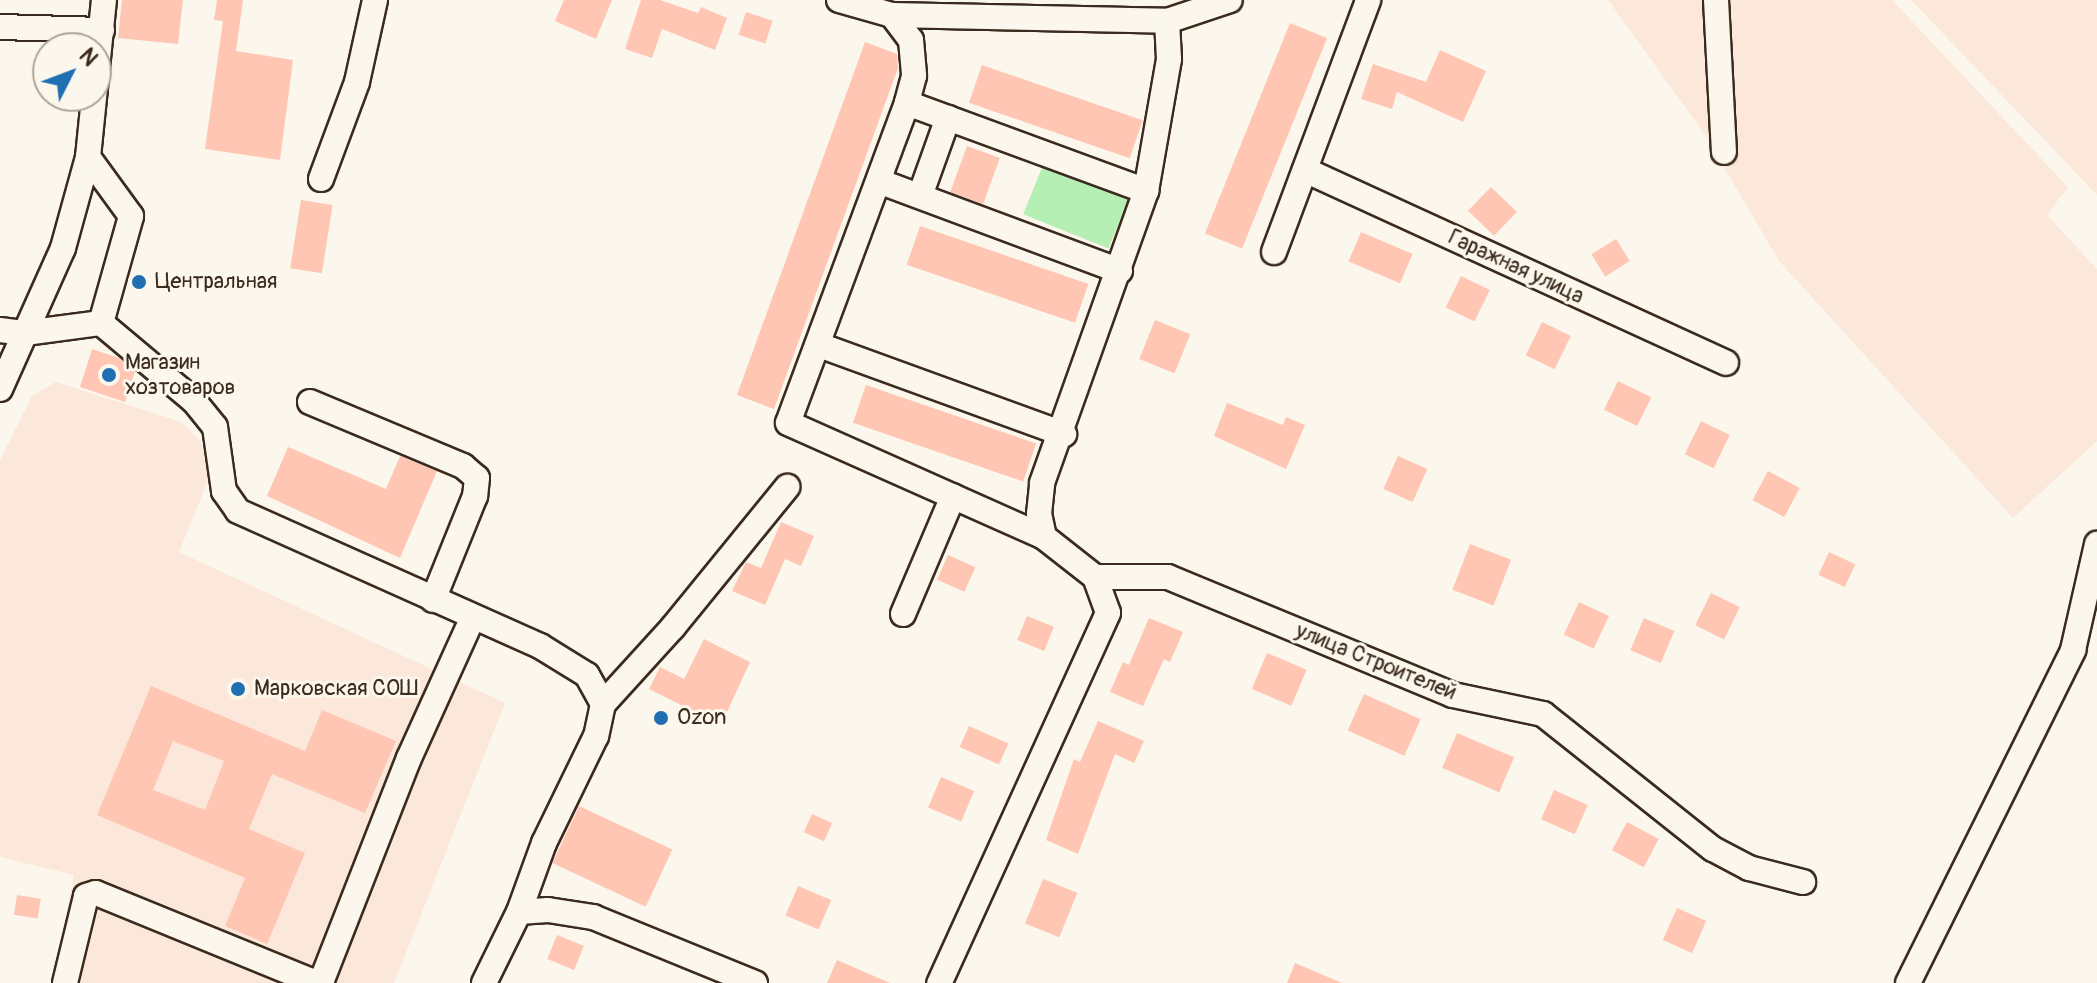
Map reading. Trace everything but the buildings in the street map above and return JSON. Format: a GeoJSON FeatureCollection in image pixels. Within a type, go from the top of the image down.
{"type":"FeatureCollection","features":[{"type":"Feature","properties":{"kind":"street"},"geometry":{"type":"LineString","coordinates":[[0,389],[63,248],[88,157],[104,0]]}},
{"type":"Feature","properties":{"kind":"street"},"geometry":{"type":"LineString","coordinates":[[321,179],[357,82],[375,0]]}},
{"type":"Feature","properties":{"kind":"street"},"geometry":{"type":"LineString","coordinates":[[840,0],[892,15],[1167,21],[1230,0]]}},
{"type":"Feature","properties":{"kind":"street"},"geometry":{"type":"LineString","coordinates":[[1274,252],[1368,0]]}},
{"type":"Feature","properties":{"kind":"street"},"geometry":{"type":"LineString","coordinates":[[1716,0],[1724,152]]}},
{"type":"Feature","properties":{"kind":"street"},"geometry":{"type":"LineString","coordinates":[[892,15],[911,40],[914,76],[881,182],[788,423],[1044,537],[1095,577],[1108,613],[939,983]]}},
{"type":"Feature","properties":{"kind":"street"},"geometry":{"type":"LineString","coordinates":[[1044,537],[1039,514],[1042,483],[1064,434],[1146,191],[1169,59],[1167,21]]}},
{"type":"Feature","properties":{"kind":"street"},"geometry":{"type":"LineString","coordinates":[[0,27],[102,30]]}},
{"type":"Feature","properties":{"kind":"street"},"geometry":{"type":"LineString","coordinates":[[907,103],[1146,191]]}},
{"type":"Feature","properties":{"kind":"street"},"geometry":{"type":"LineString","coordinates":[[920,196],[948,118]]}},
{"type":"Feature","properties":{"kind":"street"},"geometry":{"type":"LineString","coordinates":[[88,157],[131,216],[101,323]]}},
{"type":"Feature","properties":{"kind":"street","name":"Гаражная улица"},"geometry":{"type":"LineString","coordinates":[[1305,170],[1726,363]]}},
{"type":"Feature","properties":{"kind":"street"},"geometry":{"type":"LineString","coordinates":[[881,182],[1120,271]]}},
{"type":"Feature","properties":{"kind":"street"},"geometry":{"type":"LineString","coordinates":[[0,330],[25,333],[101,323],[194,401],[215,427],[224,491],[238,511],[540,646],[587,675],[603,704]]}},
{"type":"Feature","properties":{"kind":"street"},"geometry":{"type":"LineString","coordinates":[[819,345],[1064,434]]}},
{"type":"Feature","properties":{"kind":"street"},"geometry":{"type":"LineString","coordinates":[[310,402],[463,466],[477,478],[475,496],[433,600]]}},
{"type":"Feature","properties":{"kind":"street"},"geometry":{"type":"LineString","coordinates":[[484,983],[519,912],[544,843],[596,736],[603,704],[673,627],[787,487]]}},
{"type":"Feature","properties":{"kind":"street"},"geometry":{"type":"LineString","coordinates":[[903,614],[953,496]]}},
{"type":"Feature","properties":{"kind":"street"},"geometry":{"type":"LineString","coordinates":[[1908,983],[2073,650],[2097,544]]}},
{"type":"Feature","properties":{"kind":"street","name":"улица Строителей"},"geometry":{"type":"LineString","coordinates":[[1095,577],[1168,577],[1453,695],[1543,714],[1713,849],[1749,868],[1803,882]]}},
{"type":"Feature","properties":{"kind":"street"},"geometry":{"type":"LineString","coordinates":[[65,983],[86,896],[96,893],[312,981],[322,980],[409,758],[473,617]]}},
{"type":"Feature","properties":{"kind":"street"},"geometry":{"type":"LineString","coordinates":[[519,912],[593,917],[755,983]]}},
{"type":"Feature","properties":{"kind":"shaded area"},"geometry":{"type":"Polygon","coordinates":[[[1608,0],[1892,0],[2068,187],[2047,215],[2097,269],[2097,441],[2013,518],[1779,261],[1705,135],[1608,0]]]}},
{"type":"Feature","properties":{"kind":"shaded area"},"geometry":{"type":"Polygon","coordinates":[[[1911,0],[2097,0],[2097,195],[1911,0]]]}},
{"type":"Feature","properties":{"kind":"shaded area","name":"Марковская СОШ"},"geometry":{"type":"Polygon","coordinates":[[[56,382],[182,422],[200,441],[212,471],[179,552],[505,703],[394,983],[75,983],[88,927],[65,919],[74,875],[0,857],[0,460],[32,396],[56,382]]]}},
{"type":"Feature","properties":{"kind":"green space"},"geometry":{"type":"Polygon","coordinates":[[[1043,165],[1128,199],[1108,249],[1023,214],[1043,165]]]}},
{"type":"Feature","properties":{"kind":"place","name":"Центральная"},"geometry":{"type":"Point","coordinates":[139,282]}},
{"type":"Feature","properties":{"kind":"place","name":"Магазин хозтоваров"},"geometry":{"type":"Point","coordinates":[109,375]}},
{"type":"Feature","properties":{"kind":"place","name":"Марковская СОШ"},"geometry":{"type":"Point","coordinates":[238,689]}},
{"type":"Feature","properties":{"kind":"place","name":"Ozon"},"geometry":{"type":"Point","coordinates":[661,718]}}]}
